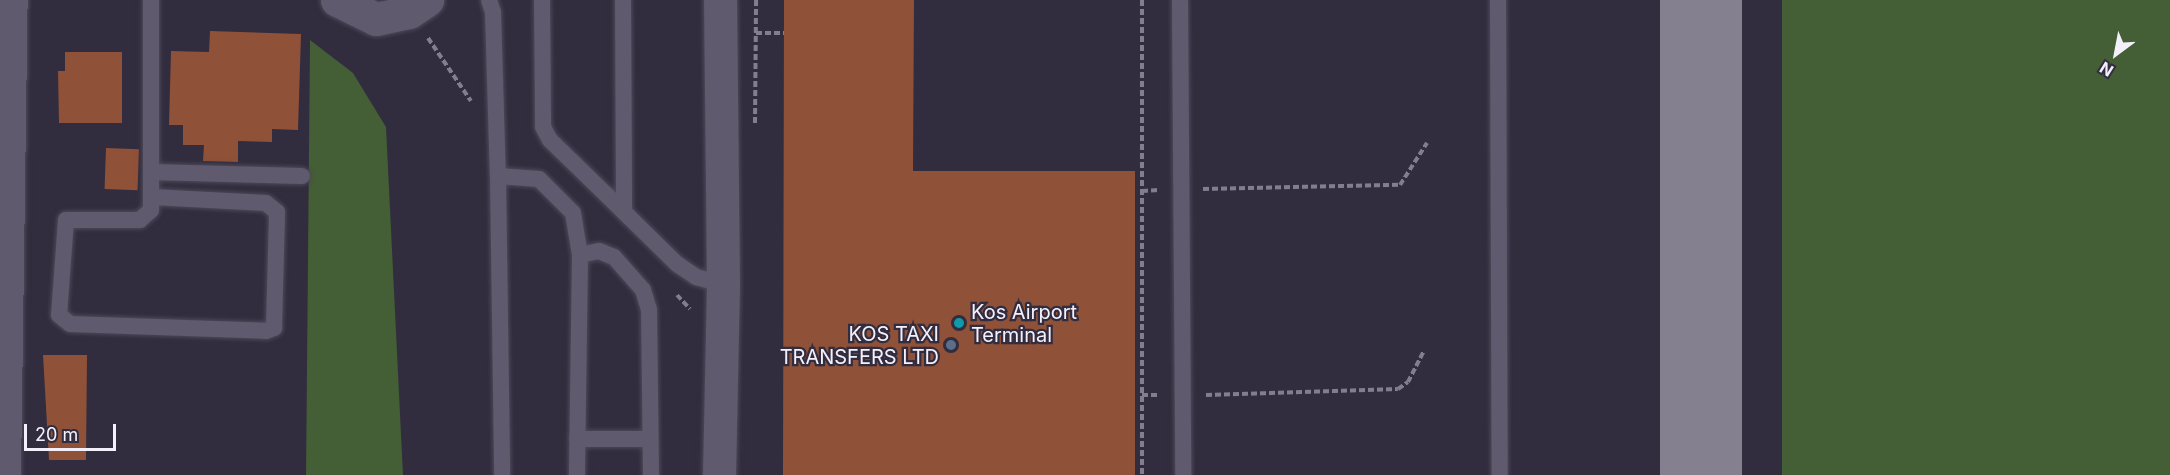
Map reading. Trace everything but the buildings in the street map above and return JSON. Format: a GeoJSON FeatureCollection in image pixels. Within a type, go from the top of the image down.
{"type":"FeatureCollection","features":[{"type":"Feature","properties":{"kind":"street"},"geometry":{"type":"LineString","coordinates":[[4,475],[2,369],[6,84],[11,0]]}},
{"type":"Feature","properties":{"kind":"street"},"geometry":{"type":"LineString","coordinates":[[337,0],[376,19],[409,12],[428,16]]}},
{"type":"Feature","properties":{"kind":"street"},"geometry":{"type":"LineString","coordinates":[[719,475],[723,285],[720,0]]}},
{"type":"Feature","properties":{"kind":"lane"},"geometry":{"type":"LineString","coordinates":[[151,0],[151,210],[140,220],[66,220],[59,315],[70,324],[266,331],[274,328],[278,212],[266,203],[152,197]]}},
{"type":"Feature","properties":{"kind":"lane"},"geometry":{"type":"LineString","coordinates":[[489,0],[493,12],[498,176],[502,475]]}},
{"type":"Feature","properties":{"kind":"lane"},"geometry":{"type":"LineString","coordinates":[[542,0],[543,128],[550,140],[677,264],[696,277],[723,285]]}},
{"type":"Feature","properties":{"kind":"lane"},"geometry":{"type":"LineString","coordinates":[[623,0],[624,212]]}},
{"type":"Feature","properties":{"kind":"lane"},"geometry":{"type":"LineString","coordinates":[[1180,0],[1179,190],[1183,475]]}},
{"type":"Feature","properties":{"kind":"lane"},"geometry":{"type":"LineString","coordinates":[[1498,0],[1500,475]]}},
{"type":"Feature","properties":{"kind":"lane"},"geometry":{"type":"LineString","coordinates":[[151,172],[302,176]]}},
{"type":"Feature","properties":{"kind":"lane"},"geometry":{"type":"LineString","coordinates":[[498,176],[539,179],[573,213],[580,255],[577,475]]}},
{"type":"Feature","properties":{"kind":"lane"},"geometry":{"type":"LineString","coordinates":[[580,255],[599,251],[614,257],[643,290],[650,310],[648,439],[651,475]]}},
{"type":"Feature","properties":{"kind":"lane"},"geometry":{"type":"LineString","coordinates":[[577,439],[648,439]]}},
{"type":"Feature","properties":{"kind":"path"},"geometry":{"type":"LineString","coordinates":[[1142,0],[1142,475]]}},
{"type":"Feature","properties":{"kind":"path"},"geometry":{"type":"LineString","coordinates":[[428,16],[429,41],[470,101]]}},
{"type":"Feature","properties":{"kind":"path"},"geometry":{"type":"LineString","coordinates":[[756,33],[784,33]]}},
{"type":"Feature","properties":{"kind":"path"},"geometry":{"type":"LineString","coordinates":[[1142,191],[1400,185],[1427,143]]}},
{"type":"Feature","properties":{"kind":"path"},"geometry":{"type":"LineString","coordinates":[[1142,395],[1398,389],[1408,382],[1424,351]]}},
{"type":"Feature","properties":{"kind":"green space"},"geometry":{"type":"Polygon","coordinates":[[[1782,0],[2170,0],[2170,475],[1782,475],[1782,0]]]}},
{"type":"Feature","properties":{"kind":"green space"},"geometry":{"type":"Polygon","coordinates":[[[310,40],[353,73],[386,127],[403,475],[306,475],[310,40]]]}},
{"type":"Feature","properties":{"kind":"taxiway"},"geometry":{"type":"LineString","coordinates":[[1701,0],[1701,475]]}},
{"type":"Feature","properties":{"kind":"place","name":"Kos Airport Terminal"},"geometry":{"type":"Point","coordinates":[959,323]}},
{"type":"Feature","properties":{"kind":"place","name":"KOS TAXI TRANSFERS LTD"},"geometry":{"type":"Point","coordinates":[951,345]}}]}
